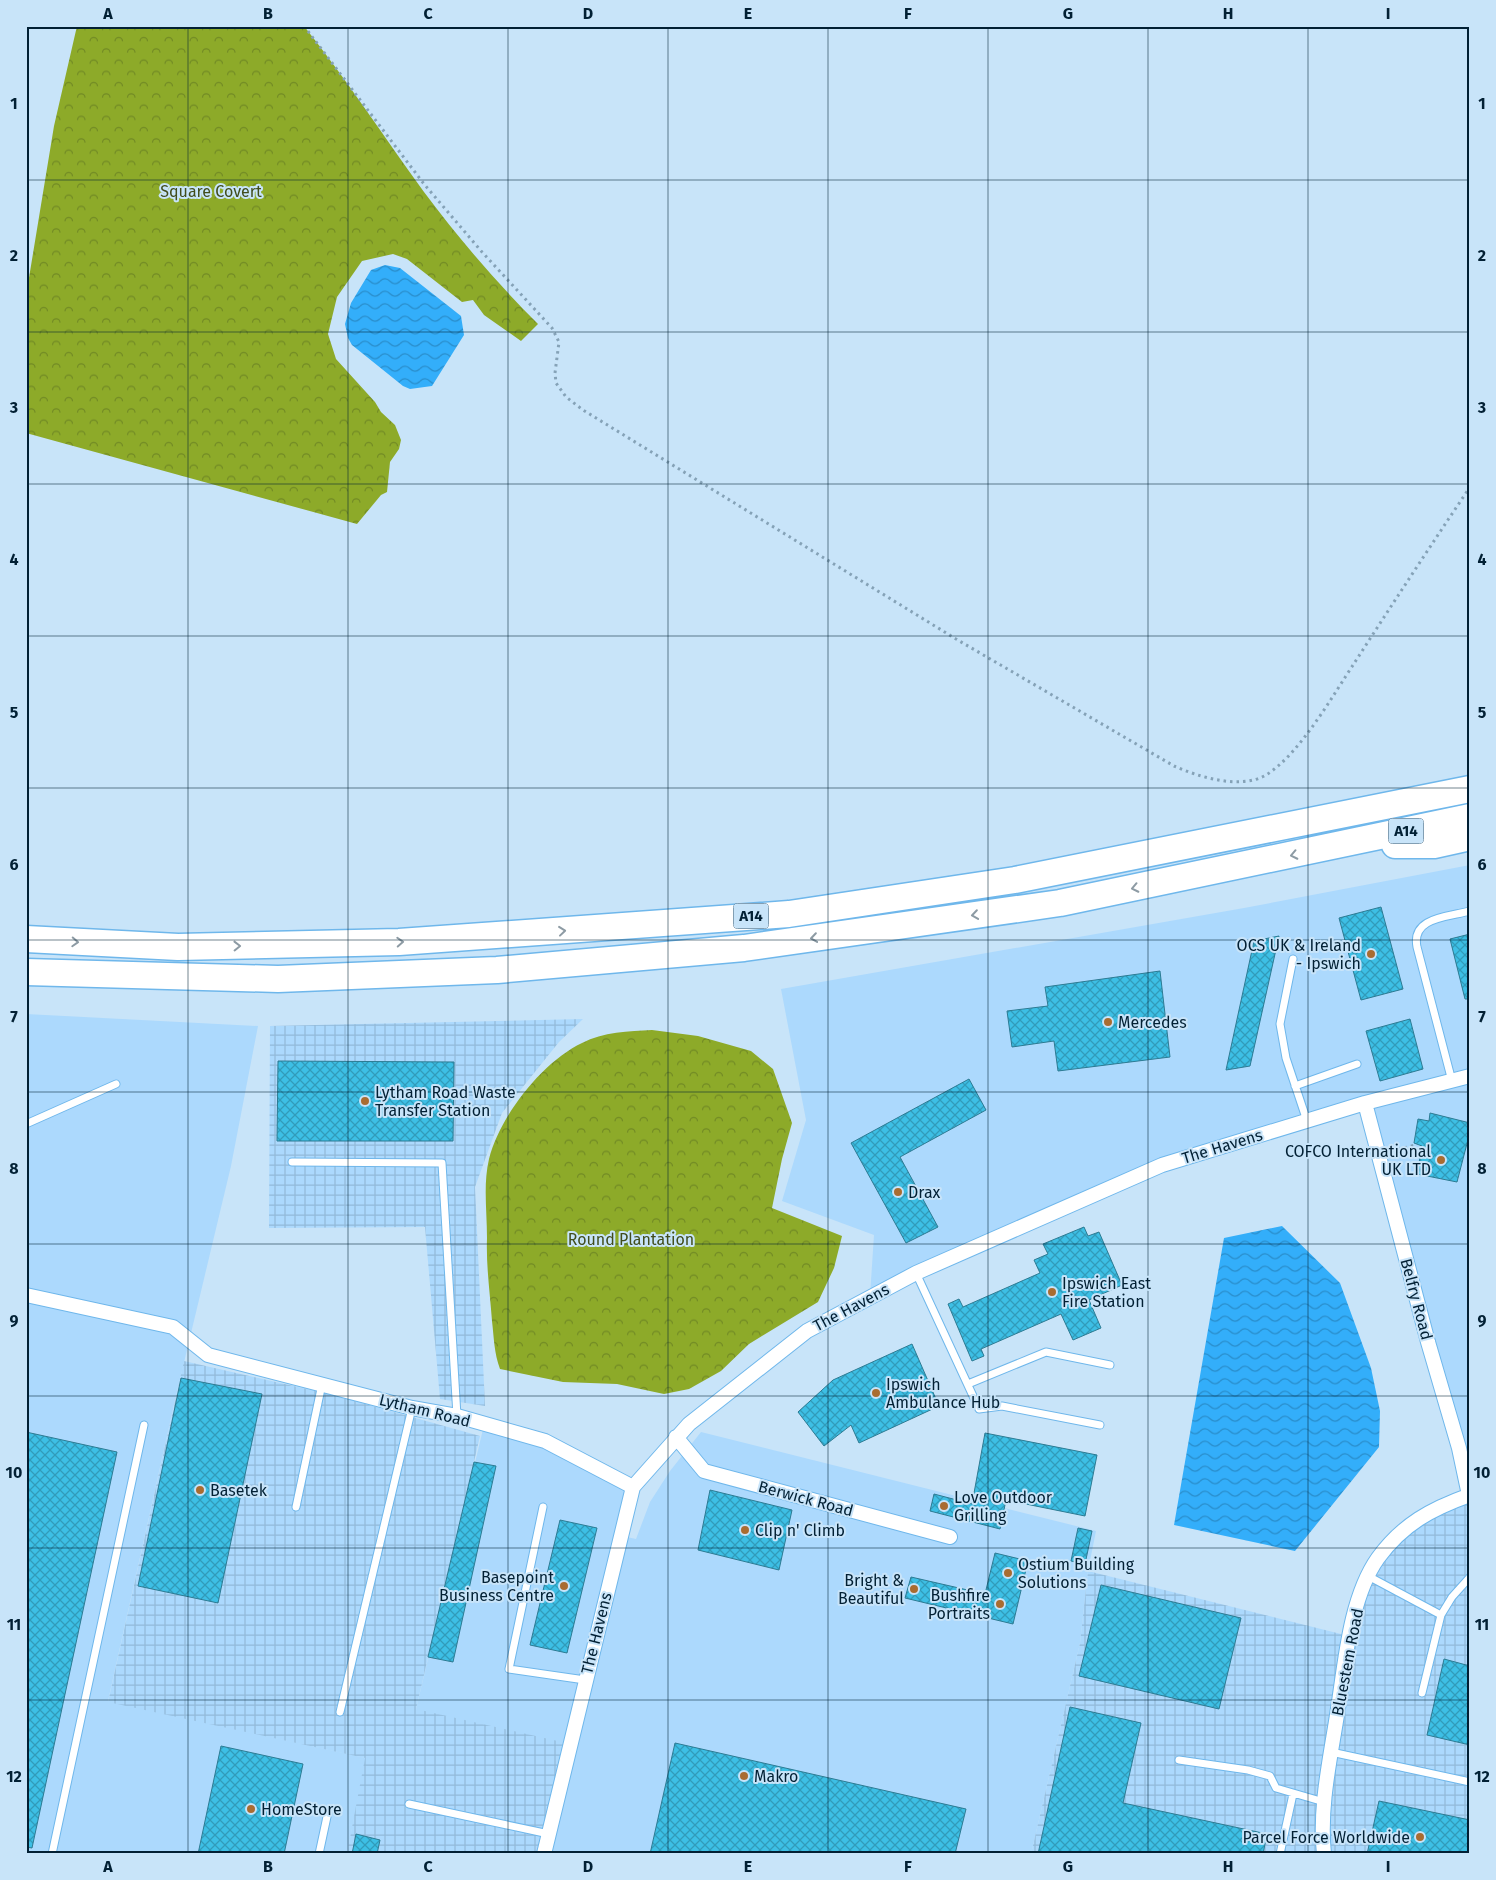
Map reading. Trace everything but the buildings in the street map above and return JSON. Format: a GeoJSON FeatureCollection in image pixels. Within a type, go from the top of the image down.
{"type":"FeatureCollection","features":[{"type":"Feature","properties":{"kind":"highway","name":"A14"},"geometry":{"type":"LineString","coordinates":[[26,939],[178,947],[399,942],[789,914],[1015,880],[1468,789]]}},
{"type":"Feature","properties":{"kind":"highway","name":"A14"},"geometry":{"type":"LineString","coordinates":[[26,972],[278,979],[497,970],[744,948],[1060,903],[1342,846],[1470,817]]}},
{"type":"Feature","properties":{"kind":"highway","name":"A14"},"geometry":{"type":"LineString","coordinates":[[1342,846],[1434,845],[1470,837]]}},
{"type":"Feature","properties":{"kind":"street","name":"The Havens"},"geometry":{"type":"LineString","coordinates":[[544,1854],[633,1487],[676,1437],[745,1378],[806,1331],[916,1273],[1162,1165],[1306,1120],[1470,1076]]}},
{"type":"Feature","properties":{"kind":"street","name":"Belfry Road"},"geometry":{"type":"LineString","coordinates":[[1365,1103],[1428,1342],[1459,1448],[1469,1495]]}},
{"type":"Feature","properties":{"kind":"street","name":"Lytham Road"},"geometry":{"type":"LineString","coordinates":[[26,1295],[173,1327],[208,1355],[412,1408],[457,1416],[544,1441],[633,1487]]}},
{"type":"Feature","properties":{"kind":"street","name":"Berwick Road"},"geometry":{"type":"LineString","coordinates":[[676,1437],[704,1471],[950,1537]]}},
{"type":"Feature","properties":{"kind":"street","name":"Bluestem Road"},"geometry":{"type":"LineString","coordinates":[[1324,1854],[1325,1802],[1331,1752],[1350,1636],[1368,1576],[1378,1559],[1396,1537],[1414,1521],[1435,1508],[1469,1495]]}},
{"type":"Feature","properties":{"kind":"lane"},"geometry":{"type":"LineString","coordinates":[[1452,1081],[1417,947],[1416,934],[1423,924],[1470,911]]}},
{"type":"Feature","properties":{"kind":"lane"},"geometry":{"type":"LineString","coordinates":[[1292,959],[1280,1024],[1286,1058],[1306,1120]]}},
{"type":"Feature","properties":{"kind":"lane"},"geometry":{"type":"LineString","coordinates":[[1295,1086],[1357,1064]]}},
{"type":"Feature","properties":{"kind":"lane"},"geometry":{"type":"LineString","coordinates":[[26,1124],[116,1084]]}},
{"type":"Feature","properties":{"kind":"lane"},"geometry":{"type":"LineString","coordinates":[[292,1162],[442,1163],[457,1416]]}},
{"type":"Feature","properties":{"kind":"lane"},"geometry":{"type":"LineString","coordinates":[[916,1273],[979,1409],[1002,1406],[1100,1425]]}},
{"type":"Feature","properties":{"kind":"lane"},"geometry":{"type":"LineString","coordinates":[[968,1384],[1046,1352],[1110,1365]]}},
{"type":"Feature","properties":{"kind":"lane"},"geometry":{"type":"LineString","coordinates":[[296,1507],[322,1384]]}},
{"type":"Feature","properties":{"kind":"lane"},"geometry":{"type":"LineString","coordinates":[[340,1712],[412,1408]]}},
{"type":"Feature","properties":{"kind":"lane"},"geometry":{"type":"LineString","coordinates":[[52,1854],[144,1425]]}},
{"type":"Feature","properties":{"kind":"lane"},"geometry":{"type":"LineString","coordinates":[[543,1507],[509,1669],[585,1680]]}},
{"type":"Feature","properties":{"kind":"lane"},"geometry":{"type":"LineString","coordinates":[[1368,1576],[1441,1615]]}},
{"type":"Feature","properties":{"kind":"lane"},"geometry":{"type":"LineString","coordinates":[[1422,1694],[1441,1615],[1452,1597],[1470,1577]]}},
{"type":"Feature","properties":{"kind":"lane"},"geometry":{"type":"LineString","coordinates":[[1331,1752],[1470,1782]]}},
{"type":"Feature","properties":{"kind":"lane"},"geometry":{"type":"LineString","coordinates":[[1179,1760],[1248,1770],[1270,1776],[1276,1788],[1325,1802]]}},
{"type":"Feature","properties":{"kind":"lane"},"geometry":{"type":"LineString","coordinates":[[1280,1854],[1293,1794]]}},
{"type":"Feature","properties":{"kind":"lane"},"geometry":{"type":"LineString","coordinates":[[409,1804],[549,1834]]}},
{"type":"Feature","properties":{"kind":"lane"},"geometry":{"type":"LineString","coordinates":[[319,1854],[328,1812]]}},
{"type":"Feature","properties":{"kind":"path"},"geometry":{"type":"LineString","coordinates":[[304,26],[424,184],[482,252],[552,328],[559,342],[554,373],[556,383],[566,397],[582,410],[956,639],[1174,766],[1196,776],[1240,781],[1265,776],[1285,760],[1321,713],[1470,487]]}},
{"type":"Feature","properties":{"kind":"path"},"geometry":{"type":"LineString","coordinates":[[1388,1152],[1415,1145]]}},
{"type":"Feature","properties":{"kind":"shaded area"},"geometry":{"type":"Polygon","coordinates":[[[1470,865],[1470,1495],[1365,1103],[1162,1165],[870,1296],[874,1235],[782,1201],[806,1120],[781,989],[1244,908],[1470,865]]]}},
{"type":"Feature","properties":{"kind":"shaded area"},"geometry":{"type":"Polygon","coordinates":[[[26,1014],[258,1026],[231,1166],[175,1400],[108,1701],[366,1758],[347,1854],[26,1854],[26,1014]]]}},
{"type":"Feature","properties":{"kind":"shaded area"},"geometry":{"type":"Polygon","coordinates":[[[583,1019],[559,1042],[502,1113],[475,1187],[485,1406],[440,1399],[425,1227],[269,1228],[270,1026],[583,1019]]]}},
{"type":"Feature","properties":{"kind":"shaded area"},"geometry":{"type":"Polygon","coordinates":[[[184,1361],[333,1395],[480,1436],[416,1709],[571,1744],[544,1854],[347,1854],[365,1758],[108,1702],[184,1361]]]}},
{"type":"Feature","properties":{"kind":"shaded area"},"geometry":{"type":"Polygon","coordinates":[[[484,1425],[545,1441],[633,1487],[622,1536],[636,1539],[650,1502],[670,1471],[701,1432],[1096,1531],[1088,1571],[1080,1643],[1031,1854],[544,1854],[416,1709],[484,1425]]]}},
{"type":"Feature","properties":{"kind":"shaded area"},"geometry":{"type":"Polygon","coordinates":[[[1470,1495],[1470,1854],[1031,1854],[1080,1643],[1088,1571],[1349,1636],[1359,1600],[1396,1537],[1470,1495]]]}},
{"type":"Feature","properties":{"kind":"green space","name":"Square Covert"},"geometry":{"type":"Polygon","coordinates":[[[77,26],[304,26],[437,209],[493,277],[538,324],[521,341],[484,315],[473,300],[462,302],[407,259],[393,254],[362,261],[337,297],[328,334],[336,359],[375,402],[381,412],[395,425],[401,440],[399,449],[390,462],[387,492],[381,495],[357,524],[26,433],[26,296],[54,126],[77,26]]]}},
{"type":"Feature","properties":{"kind":"green space","name":"Round Plantation"},"geometry":{"type":"Polygon","coordinates":[[[652,1030],[698,1036],[751,1051],[773,1069],[792,1123],[772,1208],[842,1236],[834,1268],[818,1302],[749,1344],[721,1371],[689,1389],[664,1394],[617,1384],[563,1382],[500,1369],[494,1345],[487,1259],[486,1179],[489,1159],[495,1142],[513,1108],[525,1092],[552,1063],[567,1052],[599,1036],[652,1030]]]}},
{"type":"Feature","properties":{"kind":"water"},"geometry":{"type":"Polygon","coordinates":[[[385,265],[400,268],[461,316],[464,335],[432,386],[410,389],[403,386],[352,345],[348,338],[345,324],[351,303],[371,270],[385,265]]]}},
{"type":"Feature","properties":{"kind":"water"},"geometry":{"type":"Polygon","coordinates":[[[1282,1226],[1340,1283],[1371,1368],[1380,1411],[1379,1447],[1295,1551],[1174,1525],[1224,1238],[1282,1226]]]}},
{"type":"Feature","properties":{"kind":"place","name":"OCS UK & Ireland - Ipswich"},"geometry":{"type":"Point","coordinates":[1371,954]}},
{"type":"Feature","properties":{"kind":"place","name":"Mercedes"},"geometry":{"type":"Point","coordinates":[1108,1022]}},
{"type":"Feature","properties":{"kind":"place","name":"Lytham Road Waste Transfer Station"},"geometry":{"type":"Point","coordinates":[365,1101]}},
{"type":"Feature","properties":{"kind":"place","name":"COFCO International UK LTD"},"geometry":{"type":"Point","coordinates":[1441,1160]}},
{"type":"Feature","properties":{"kind":"place","name":"Drax"},"geometry":{"type":"Point","coordinates":[898,1192]}},
{"type":"Feature","properties":{"kind":"place","name":"Ipswich East Fire Station"},"geometry":{"type":"Point","coordinates":[1052,1292]}},
{"type":"Feature","properties":{"kind":"place","name":"Ipswich Ambulance Hub"},"geometry":{"type":"Point","coordinates":[876,1393]}},
{"type":"Feature","properties":{"kind":"place","name":"Basetek"},"geometry":{"type":"Point","coordinates":[200,1490]}},
{"type":"Feature","properties":{"kind":"place","name":"Love Outdoor Grilling"},"geometry":{"type":"Point","coordinates":[944,1506]}},
{"type":"Feature","properties":{"kind":"place","name":"Clip n' Climb"},"geometry":{"type":"Point","coordinates":[745,1530]}},
{"type":"Feature","properties":{"kind":"place","name":"Ostium Building Solutions"},"geometry":{"type":"Point","coordinates":[1008,1573]}},
{"type":"Feature","properties":{"kind":"place","name":"Basepoint Business Centre"},"geometry":{"type":"Point","coordinates":[564,1586]}},
{"type":"Feature","properties":{"kind":"place","name":"Bright & Beautiful"},"geometry":{"type":"Point","coordinates":[914,1589]}},
{"type":"Feature","properties":{"kind":"place","name":"Bushfire Portraits"},"geometry":{"type":"Point","coordinates":[1000,1604]}},
{"type":"Feature","properties":{"kind":"place","name":"Makro"},"geometry":{"type":"Point","coordinates":[744,1776]}},
{"type":"Feature","properties":{"kind":"place","name":"HomeStore"},"geometry":{"type":"Point","coordinates":[251,1809]}},
{"type":"Feature","properties":{"kind":"place","name":"Parcel Force Worldwide"},"geometry":{"type":"Point","coordinates":[1420,1837]}}]}
